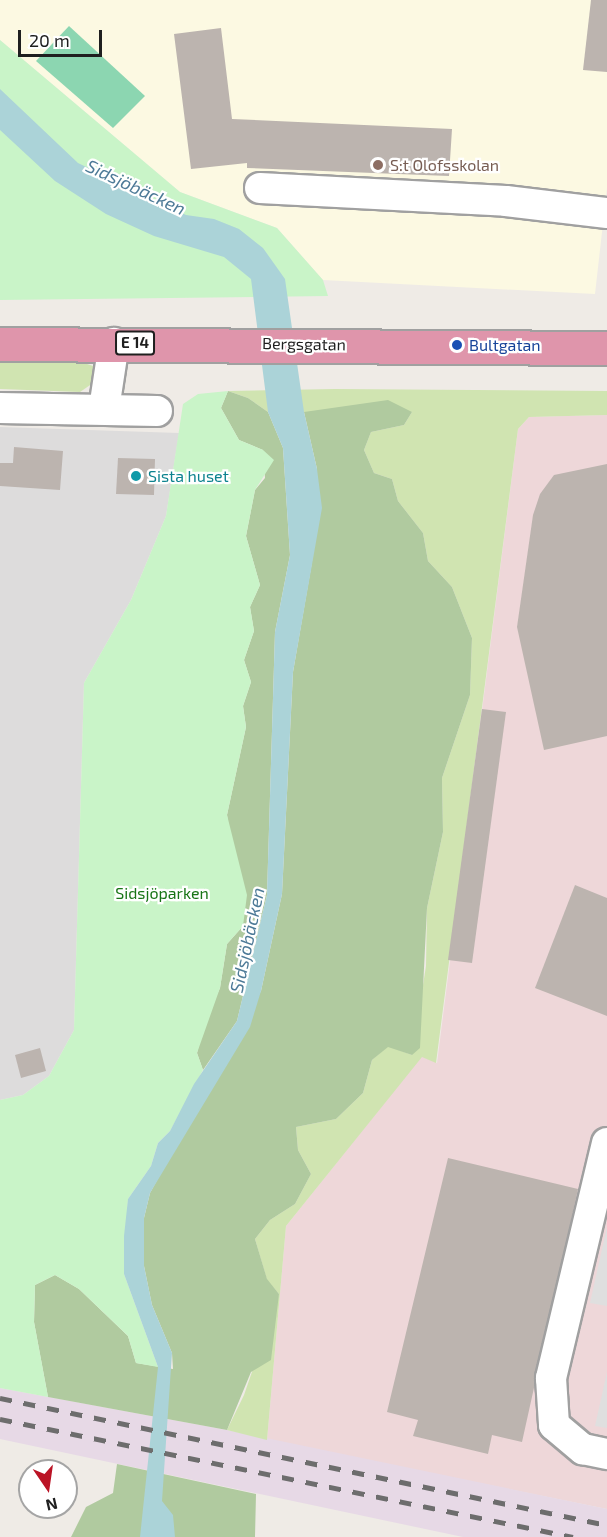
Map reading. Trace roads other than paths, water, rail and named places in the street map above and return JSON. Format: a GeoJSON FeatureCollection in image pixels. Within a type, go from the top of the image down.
{"type":"FeatureCollection","features":[{"type":"Feature","properties":{"kind":"highway","name":"Bergsgatan"},"geometry":{"type":"LineString","coordinates":[[0,344],[607,348]]}},
{"type":"Feature","properties":{"kind":"street"},"geometry":{"type":"LineString","coordinates":[[260,189],[506,201],[607,213]]}},
{"type":"Feature","properties":{"kind":"street"},"geometry":{"type":"LineString","coordinates":[[104,409],[114,343]]}},
{"type":"Feature","properties":{"kind":"street"},"geometry":{"type":"LineString","coordinates":[[0,408],[157,411]]}},
{"type":"Feature","properties":{"kind":"street"},"geometry":{"type":"LineString","coordinates":[[607,1143],[551,1378],[554,1425],[583,1449],[607,1454]]}},
{"type":"Feature","properties":{"kind":"water"},"geometry":{"type":"Polygon","coordinates":[[[0,89],[78,163],[186,215],[214,219],[239,229],[263,248],[285,279],[304,412],[317,469],[322,508],[293,672],[282,894],[261,991],[250,1027],[150,1193],[144,1218],[144,1266],[152,1305],[172,1353],[162,1501],[173,1515],[175,1537],[140,1537],[158,1367],[124,1274],[124,1236],[128,1199],[151,1166],[158,1143],[170,1131],[194,1084],[237,1021],[267,895],[275,632],[290,555],[283,448],[268,412],[251,279],[224,257],[154,236],[106,214],[55,181],[0,130],[0,89]]]}},
{"type":"Feature","properties":{"kind":"railway"},"geometry":{"type":"LineString","coordinates":[[0,1398],[607,1525]]}},
{"type":"Feature","properties":{"kind":"railway"},"geometry":{"type":"LineString","coordinates":[[0,1419],[573,1537]]}},
{"type":"Feature","properties":{"kind":"place","name":"S:t Olofsskolan"},"geometry":{"type":"Point","coordinates":[378,165]}},
{"type":"Feature","properties":{"kind":"place","name":"Bultgatan"},"geometry":{"type":"Point","coordinates":[457,345]}},
{"type":"Feature","properties":{"kind":"place","name":"Sista huset"},"geometry":{"type":"Point","coordinates":[136,476]}},
{"type":"Feature","properties":{"kind":"water label","name":"Sidsjöbäcken"},"geometry":{"type":"Point","coordinates":[136,187]}},
{"type":"Feature","properties":{"kind":"water label","name":"Sidsjöbäcken"},"geometry":{"type":"Point","coordinates":[247,940]}},
{"type":"Feature","properties":{"kind":"park label","name":"Sidsjöparken"},"geometry":{"type":"Point","coordinates":[162,893]}}]}
